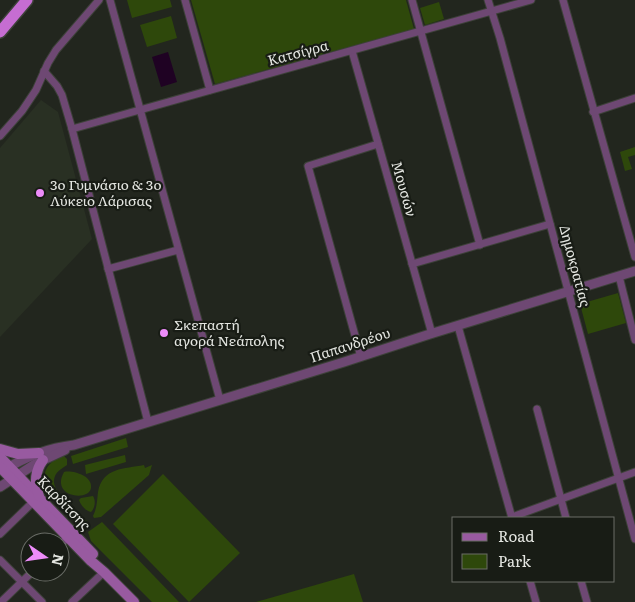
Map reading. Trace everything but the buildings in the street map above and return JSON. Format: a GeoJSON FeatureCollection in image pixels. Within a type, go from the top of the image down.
{"type":"FeatureCollection","features":[{"type":"Feature","properties":{"kind":"highway"},"geometry":{"type":"LineString","coordinates":[[0,32],[27,0]]}},
{"type":"Feature","properties":{"kind":"main road"},"geometry":{"type":"LineString","coordinates":[[0,449],[18,454],[41,456],[36,478],[36,499]]}},
{"type":"Feature","properties":{"kind":"main road","name":"Καρδίτσης"},"geometry":{"type":"LineString","coordinates":[[0,457],[3,470],[15,478],[96,557],[104,572]]}},
{"type":"Feature","properties":{"kind":"main road","name":"Καρδίτσης"},"geometry":{"type":"LineString","coordinates":[[36,499],[64,532]]}},
{"type":"Feature","properties":{"kind":"main road","name":"Καρδίτσης"},"geometry":{"type":"LineString","coordinates":[[70,539],[134,602]]}},
{"type":"Feature","properties":{"kind":"street"},"geometry":{"type":"LineString","coordinates":[[0,136],[36,90],[56,50],[99,0]]}},
{"type":"Feature","properties":{"kind":"street"},"geometry":{"type":"LineString","coordinates":[[110,0],[220,400]]}},
{"type":"Feature","properties":{"kind":"street"},"geometry":{"type":"LineString","coordinates":[[185,0],[210,90]]}},
{"type":"Feature","properties":{"kind":"street"},"geometry":{"type":"LineString","coordinates":[[412,0],[480,245]]}},
{"type":"Feature","properties":{"kind":"street","name":"Δημοκρατίας"},"geometry":{"type":"LineString","coordinates":[[488,0],[500,38],[635,539]]}},
{"type":"Feature","properties":{"kind":"street","name":"Κατσίγρα"},"geometry":{"type":"LineString","coordinates":[[72,129],[531,0]]}},
{"type":"Feature","properties":{"kind":"street"},"geometry":{"type":"LineString","coordinates":[[563,0],[635,257]]}},
{"type":"Feature","properties":{"kind":"street","name":"Μουσών"},"geometry":{"type":"LineString","coordinates":[[352,51],[432,334]]}},
{"type":"Feature","properties":{"kind":"street"},"geometry":{"type":"LineString","coordinates":[[44,71],[62,94],[148,422]]}},
{"type":"Feature","properties":{"kind":"street"},"geometry":{"type":"LineString","coordinates":[[593,112],[635,98]]}},
{"type":"Feature","properties":{"kind":"street"},"geometry":{"type":"LineString","coordinates":[[361,357],[308,166],[378,144]]}},
{"type":"Feature","properties":{"kind":"street"},"geometry":{"type":"LineString","coordinates":[[412,264],[550,224]]}},
{"type":"Feature","properties":{"kind":"street"},"geometry":{"type":"LineString","coordinates":[[108,269],[178,250]]}},
{"type":"Feature","properties":{"kind":"street","name":"Παπανδρέου"},"geometry":{"type":"LineString","coordinates":[[41,456],[61,446],[74,445],[635,271]]}},
{"type":"Feature","properties":{"kind":"street"},"geometry":{"type":"LineString","coordinates":[[619,276],[635,340]]}},
{"type":"Feature","properties":{"kind":"street"},"geometry":{"type":"LineString","coordinates":[[458,326],[512,517]]}},
{"type":"Feature","properties":{"kind":"street"},"geometry":{"type":"LineString","coordinates":[[537,409],[566,517]]}},
{"type":"Feature","properties":{"kind":"street"},"geometry":{"type":"LineString","coordinates":[[3,470],[25,458],[41,456]]}},
{"type":"Feature","properties":{"kind":"street"},"geometry":{"type":"LineString","coordinates":[[0,487],[15,478],[41,456]]}},
{"type":"Feature","properties":{"kind":"street"},"geometry":{"type":"LineString","coordinates":[[515,517],[635,472]]}},
{"type":"Feature","properties":{"kind":"street"},"geometry":{"type":"LineString","coordinates":[[0,534],[36,499]]}},
{"type":"Feature","properties":{"kind":"street"},"geometry":{"type":"LineString","coordinates":[[0,560],[20,580]]}},
{"type":"Feature","properties":{"kind":"street"},"geometry":{"type":"LineString","coordinates":[[72,602],[104,572]]}},
{"type":"Feature","properties":{"kind":"street"},"geometry":{"type":"LineString","coordinates":[[1,602],[22,582],[38,601]]}},
{"type":"Feature","properties":{"kind":"street"},"geometry":{"type":"LineString","coordinates":[[530,582],[536,602]]}},
{"type":"Feature","properties":{"kind":"street"},"geometry":{"type":"LineString","coordinates":[[581,582],[587,602]]}},
{"type":"Feature","properties":{"kind":"shaded area"},"geometry":{"type":"Polygon","coordinates":[[[168,52],[177,82],[161,87],[152,57],[168,52]]]}},
{"type":"Feature","properties":{"kind":"shaded area","name":"3ο Γυμνάσιο & 3ο Λύκειο Λάρισας"},"geometry":{"type":"Polygon","coordinates":[[[41,100],[58,112],[92,239],[0,337],[0,148],[41,100]]]}},
{"type":"Feature","properties":{"kind":"green space"},"geometry":{"type":"Polygon","coordinates":[[[127,0],[170,0],[172,7],[132,18],[127,0]]]}},
{"type":"Feature","properties":{"kind":"green space"},"geometry":{"type":"Polygon","coordinates":[[[191,0],[406,0],[414,29],[215,84],[191,0]]]}},
{"type":"Feature","properties":{"kind":"green space"},"geometry":{"type":"Polygon","coordinates":[[[439,2],[444,19],[425,25],[420,8],[439,2]]]}},
{"type":"Feature","properties":{"kind":"green space"},"geometry":{"type":"Polygon","coordinates":[[[171,16],[177,38],[147,47],[140,25],[171,16]]]}},
{"type":"Feature","properties":{"kind":"green space"},"geometry":{"type":"Polygon","coordinates":[[[635,147],[635,155],[628,157],[632,169],[625,171],[620,152],[635,147]]]}},
{"type":"Feature","properties":{"kind":"green space"},"geometry":{"type":"Polygon","coordinates":[[[618,293],[626,323],[588,334],[580,304],[618,293]]]}},
{"type":"Feature","properties":{"kind":"green space"},"geometry":{"type":"Polygon","coordinates":[[[126,438],[128,447],[73,464],[71,456],[126,438]]]}},
{"type":"Feature","properties":{"kind":"green space"},"geometry":{"type":"Polygon","coordinates":[[[125,455],[126,462],[86,474],[85,465],[125,455]]]}},
{"type":"Feature","properties":{"kind":"green space"},"geometry":{"type":"Polygon","coordinates":[[[64,456],[67,459],[67,465],[56,475],[55,485],[62,497],[88,522],[84,528],[58,502],[50,492],[46,481],[45,472],[51,463],[64,456]]]}},
{"type":"Feature","properties":{"kind":"green space"},"geometry":{"type":"Polygon","coordinates":[[[144,465],[145,468],[152,465],[149,475],[101,517],[94,518],[98,492],[104,478],[115,471],[144,465]]]}},
{"type":"Feature","properties":{"kind":"green space"},"geometry":{"type":"Polygon","coordinates":[[[64,472],[77,473],[86,477],[91,484],[89,492],[78,496],[66,492],[62,487],[61,480],[64,472]]]}},
{"type":"Feature","properties":{"kind":"green space"},"geometry":{"type":"Polygon","coordinates":[[[163,474],[240,553],[189,602],[113,524],[163,474]]]}},
{"type":"Feature","properties":{"kind":"green space"},"geometry":{"type":"Polygon","coordinates":[[[93,496],[95,504],[93,509],[91,512],[87,511],[79,500],[93,496]]]}},
{"type":"Feature","properties":{"kind":"green space"},"geometry":{"type":"Polygon","coordinates":[[[102,522],[179,602],[152,602],[91,541],[88,532],[102,522]]]}},
{"type":"Feature","properties":{"kind":"green space"},"geometry":{"type":"Polygon","coordinates":[[[354,574],[363,602],[256,602],[354,574]]]}},
{"type":"Feature","properties":{"kind":"place","name":"3ο Γυμνάσιο & 3ο Λύκειο Λάρισας"},"geometry":{"type":"Point","coordinates":[40,193]}},
{"type":"Feature","properties":{"kind":"place","name":"Σκεπαστή αγορά Νεάπολης"},"geometry":{"type":"Point","coordinates":[164,333]}}]}
